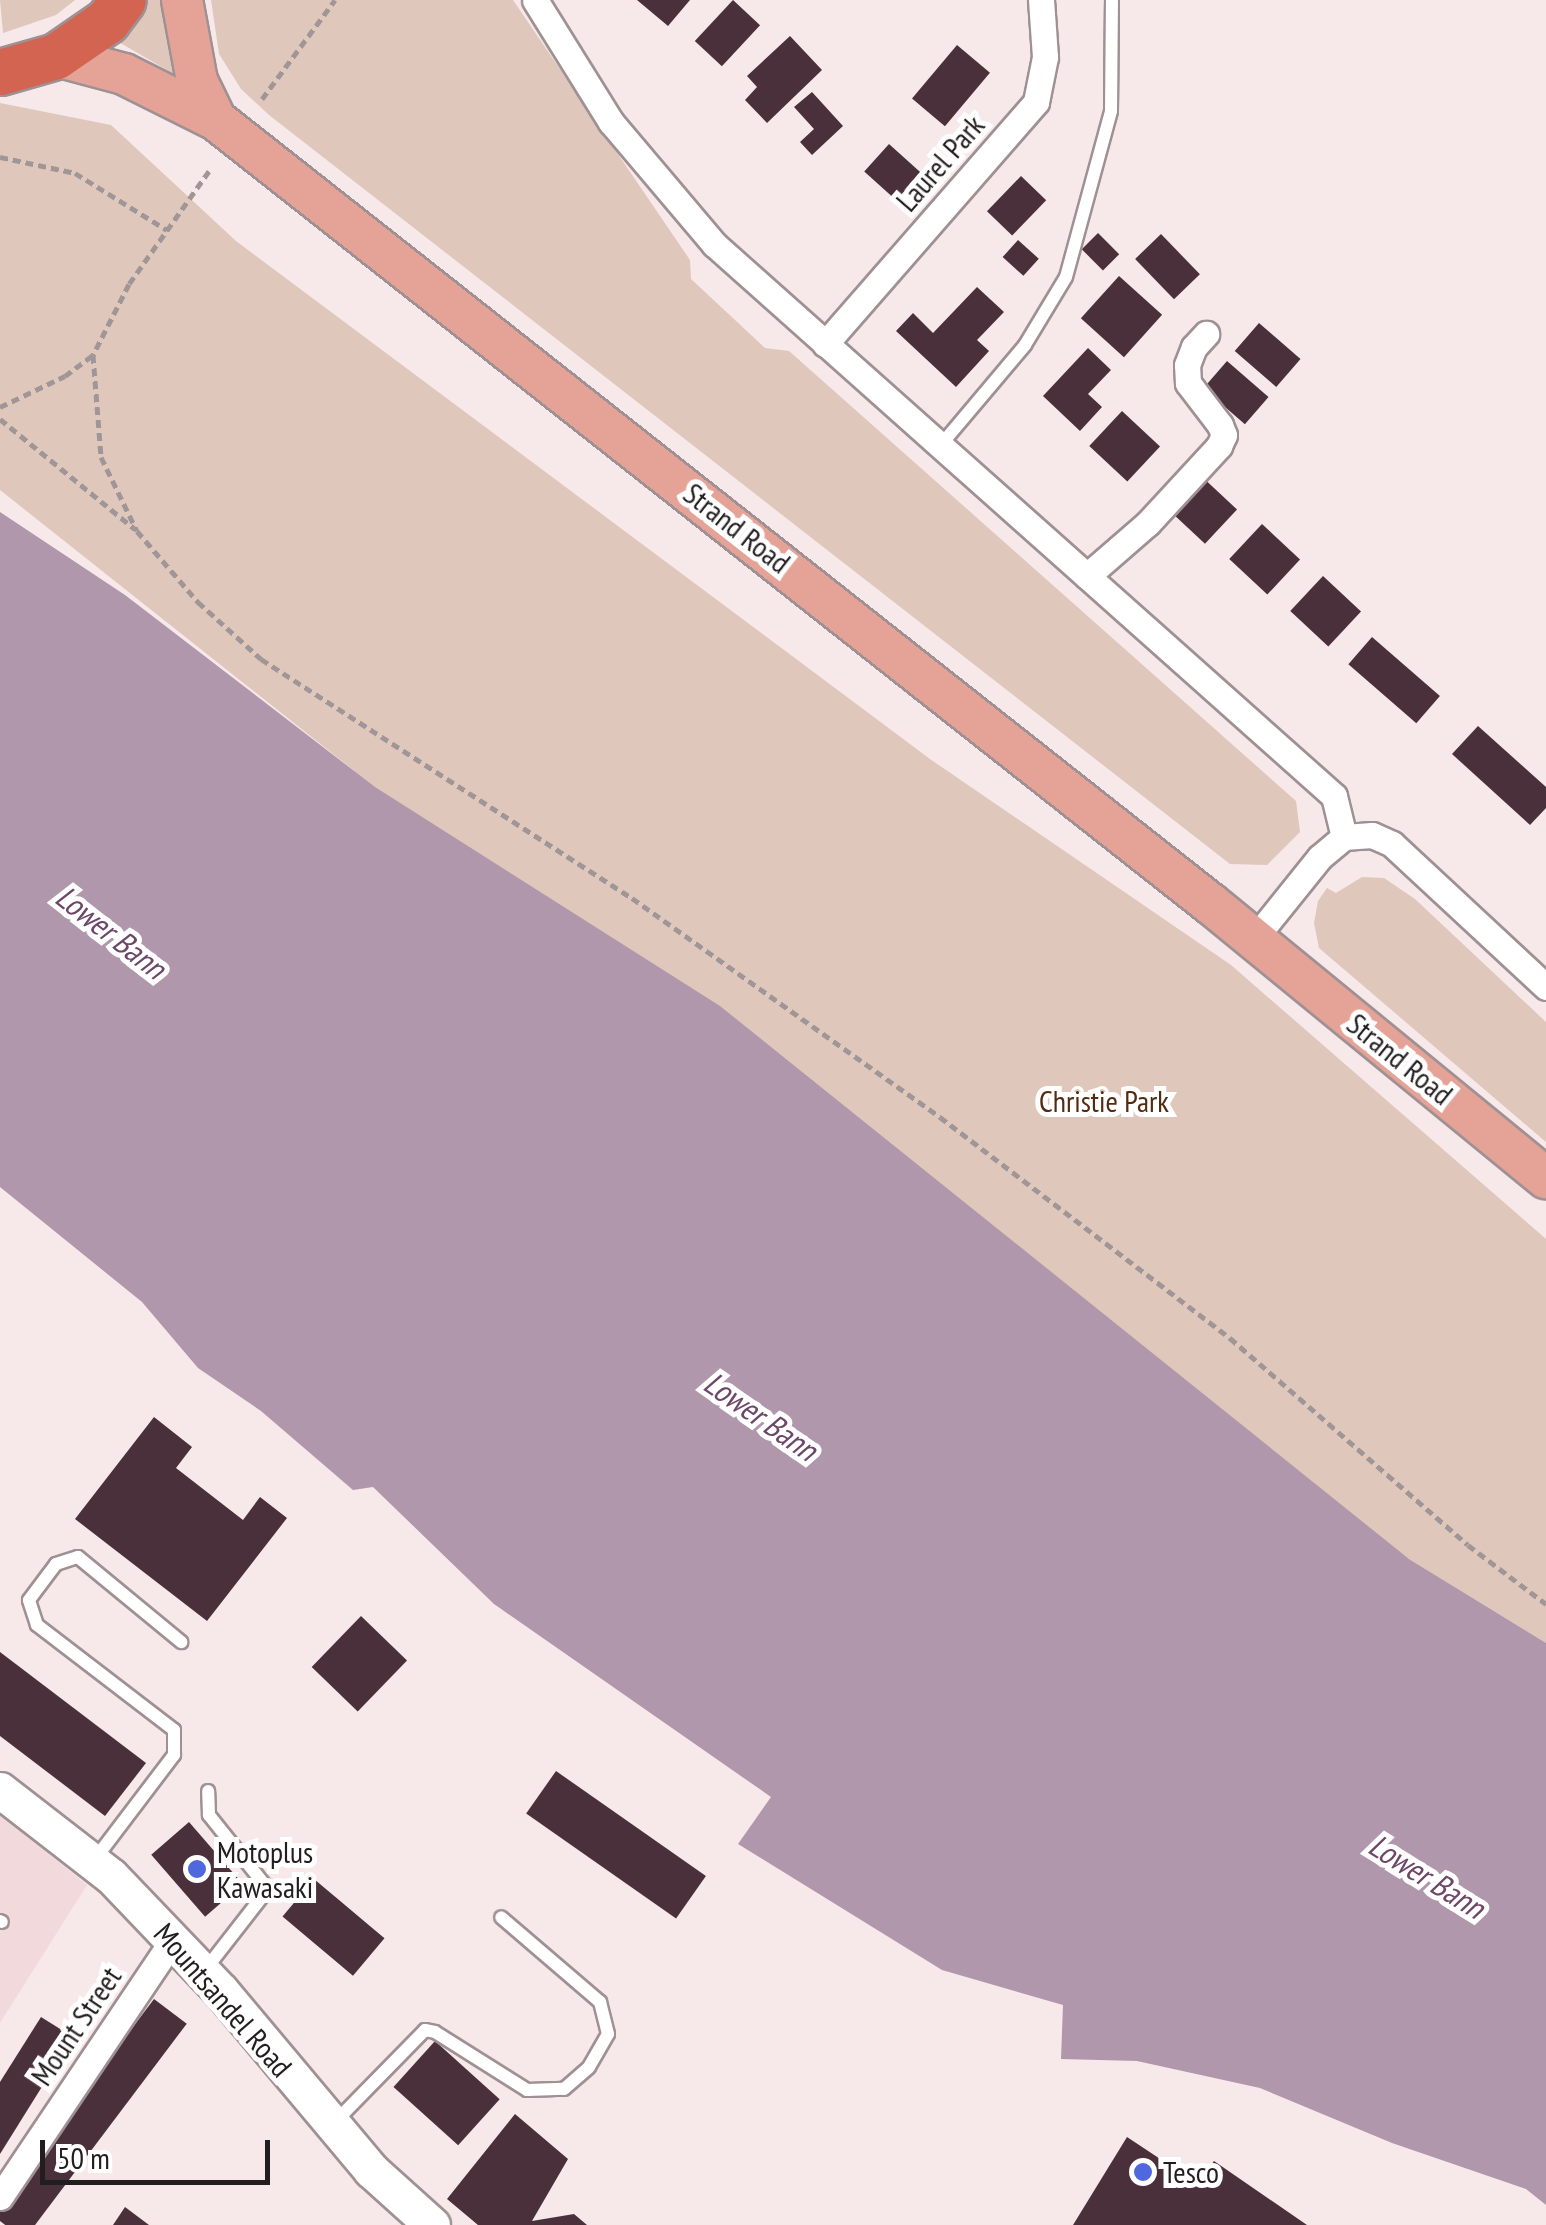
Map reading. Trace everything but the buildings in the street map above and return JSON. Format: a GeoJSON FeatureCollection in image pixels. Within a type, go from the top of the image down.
{"type":"FeatureCollection","features":[{"type":"Feature","properties":{"kind":"highway"},"geometry":{"type":"LineString","coordinates":[[0,72],[56,56],[106,21],[123,0]]}},
{"type":"Feature","properties":{"kind":"main road","name":"Strand Road"},"geometry":{"type":"LineString","coordinates":[[182,0],[197,81],[216,120]]}},
{"type":"Feature","properties":{"kind":"main road","name":"Strand Road"},"geometry":{"type":"LineString","coordinates":[[56,56],[124,74],[216,120],[1254,939],[1546,1178]]}},
{"type":"Feature","properties":{"kind":"street","name":"Laurel Park"},"geometry":{"type":"LineString","coordinates":[[824,344],[1036,102],[1045,57],[1041,0]]}},
{"type":"Feature","properties":{"kind":"street"},"geometry":{"type":"LineString","coordinates":[[537,5],[611,122],[714,244],[1334,796],[1344,837]]}},
{"type":"Feature","properties":{"kind":"street"},"geometry":{"type":"LineString","coordinates":[[1087,576],[1148,523],[1219,446],[1224,435],[1220,425],[1188,383],[1187,366],[1194,346],[1206,334]]}},
{"type":"Feature","properties":{"kind":"street"},"geometry":{"type":"LineString","coordinates":[[1254,939],[1320,857],[1344,837],[1372,835],[1392,844],[1546,987]]}},
{"type":"Feature","properties":{"kind":"street","name":"Mountsandel Road"},"geometry":{"type":"LineString","coordinates":[[0,1790],[93,1861],[172,1940],[370,2170],[418,2218]]}},
{"type":"Feature","properties":{"kind":"street","name":"Mount Street"},"geometry":{"type":"LineString","coordinates":[[0,2197],[172,1940]]}},
{"type":"Feature","properties":{"kind":"lane"},"geometry":{"type":"LineString","coordinates":[[940,446],[1025,345],[1066,277],[1111,111],[1112,0]]}},
{"type":"Feature","properties":{"kind":"lane"},"geometry":{"type":"LineString","coordinates":[[93,1861],[174,1756],[174,1730],[36,1624],[29,1600],[56,1564],[78,1558],[181,1642]]}},
{"type":"Feature","properties":{"kind":"lane"},"geometry":{"type":"LineString","coordinates":[[203,1972],[268,1889],[210,1815],[208,1791]]}},
{"type":"Feature","properties":{"kind":"lane"},"geometry":{"type":"LineString","coordinates":[[332,2125],[425,2030],[435,2032],[527,2090],[564,2089],[588,2067],[608,2034],[600,2002],[502,1917]]}},
{"type":"Feature","properties":{"kind":"path"},"geometry":{"type":"LineString","coordinates":[[262,99],[335,0]]}},
{"type":"Feature","properties":{"kind":"path"},"geometry":{"type":"LineString","coordinates":[[0,157],[75,173],[167,230]]}},
{"type":"Feature","properties":{"kind":"path"},"geometry":{"type":"LineString","coordinates":[[0,407],[65,376],[93,355],[128,284],[209,171]]}},
{"type":"Feature","properties":{"kind":"path"},"geometry":{"type":"LineString","coordinates":[[93,355],[101,457],[137,530]]}},
{"type":"Feature","properties":{"kind":"path"},"geometry":{"type":"LineString","coordinates":[[0,419],[137,530],[198,602],[261,658],[632,898],[940,1117],[1230,1338],[1468,1545],[1546,1604]]}},
{"type":"Feature","properties":{"kind":"shaded area"},"geometry":{"type":"Polygon","coordinates":[[[0,1815],[87,1885],[0,2023],[0,1815]]]}},
{"type":"Feature","properties":{"kind":"green space"},"geometry":{"type":"Polygon","coordinates":[[[0,0],[75,0],[56,15],[3,33],[0,0]]]}},
{"type":"Feature","properties":{"kind":"green space"},"geometry":{"type":"Polygon","coordinates":[[[142,0],[163,0],[179,77],[110,37],[142,0]]]}},
{"type":"Feature","properties":{"kind":"green space"},"geometry":{"type":"Polygon","coordinates":[[[211,0],[513,0],[690,260],[691,279],[765,348],[789,351],[1296,801],[1300,832],[1267,865],[1230,864],[269,115],[241,89],[219,54],[211,0]]]}},
{"type":"Feature","properties":{"kind":"green space","name":"Christie Park"},"geometry":{"type":"Polygon","coordinates":[[[0,103],[111,125],[236,241],[930,759],[1231,965],[1546,1239],[1546,1643],[1409,1559],[0,526],[357,773],[0,490],[0,103]]]}},
{"type":"Feature","properties":{"kind":"green space"},"geometry":{"type":"Polygon","coordinates":[[[1362,877],[1384,878],[1415,899],[1546,1022],[1546,1142],[1319,948],[1314,923],[1318,901],[1327,888],[1336,893],[1362,877]]]}},
{"type":"Feature","properties":{"kind":"water","name":"Lower Bann"},"geometry":{"type":"Polygon","coordinates":[[[0,512],[125,595],[375,787],[720,1006],[1409,1559],[1546,1643],[1546,2205],[1526,2189],[1392,2143],[1260,2088],[1137,2061],[1061,2059],[1063,2005],[942,1970],[738,1844],[771,1797],[494,1604],[373,1487],[353,1490],[261,1411],[198,1368],[142,1302],[0,1187],[0,512]]]}},
{"type":"Feature","properties":{"kind":"place","name":"Motoplus Kawasaki"},"geometry":{"type":"Point","coordinates":[197,1869]}},
{"type":"Feature","properties":{"kind":"place","name":"Tesco"},"geometry":{"type":"Point","coordinates":[1143,2172]}}]}
